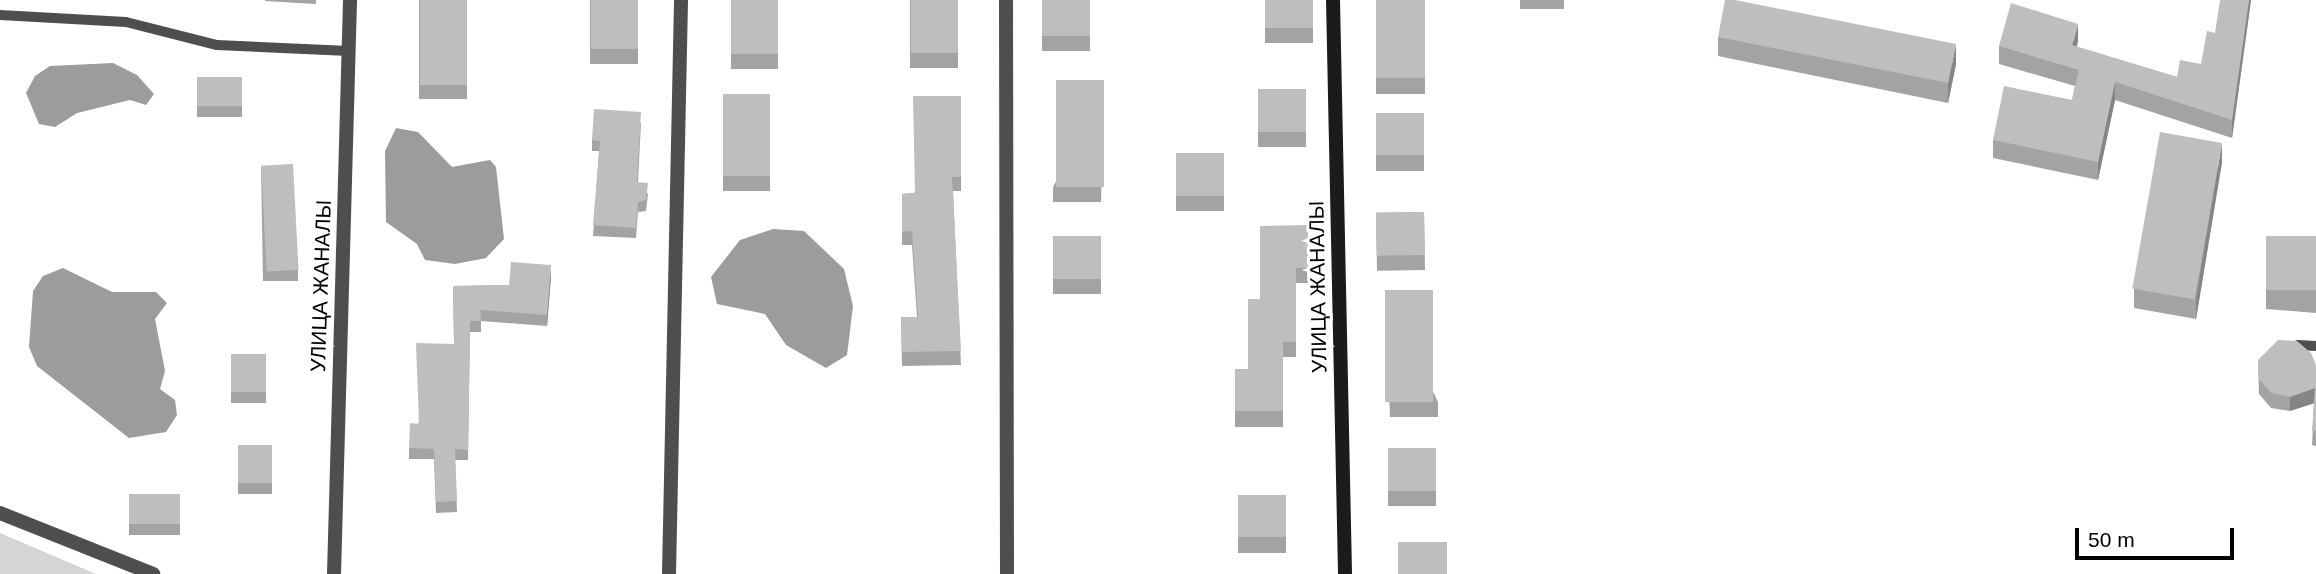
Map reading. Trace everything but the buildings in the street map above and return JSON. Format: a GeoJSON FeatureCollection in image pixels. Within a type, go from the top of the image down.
{"type":"FeatureCollection","features":[{"type":"Feature","properties":{"kind":"street","name":"УЛИЦА ЖАНАЛЫ"},"geometry":{"type":"LineString","coordinates":[[334,574],[350,0]]}},
{"type":"Feature","properties":{"kind":"street"},"geometry":{"type":"LineString","coordinates":[[668,574],[681,0]]}},
{"type":"Feature","properties":{"kind":"street"},"geometry":{"type":"LineString","coordinates":[[1006,0],[1007,574]]}},
{"type":"Feature","properties":{"kind":"street","name":"УЛИЦА ЖАНАЛЫ"},"geometry":{"type":"LineString","coordinates":[[1333,0],[1345,574]]}},
{"type":"Feature","properties":{"kind":"street"},"geometry":{"type":"LineString","coordinates":[[0,513],[153,574]]}},
{"type":"Feature","properties":{"kind":"lane"},"geometry":{"type":"LineString","coordinates":[[0,15],[126,22],[217,45],[349,51]]}},
{"type":"Feature","properties":{"kind":"lane"},"geometry":{"type":"LineString","coordinates":[[2298,345],[2316,346]]}},
{"type":"Feature","properties":{"kind":"shaded area"},"geometry":{"type":"Polygon","coordinates":[[[113,63],[137,75],[154,94],[146,105],[130,100],[77,113],[55,127],[39,124],[26,93],[35,76],[50,66],[113,63]]]}},
{"type":"Feature","properties":{"kind":"shaded area"},"geometry":{"type":"Polygon","coordinates":[[[396,128],[418,132],[452,167],[490,160],[496,167],[504,239],[486,258],[455,264],[425,260],[417,244],[386,222],[385,151],[396,128]]]}},
{"type":"Feature","properties":{"kind":"shaded area"},"geometry":{"type":"Polygon","coordinates":[[[773,229],[804,231],[844,269],[853,306],[847,355],[826,368],[786,345],[765,314],[717,304],[711,277],[740,240],[773,229]]]}},
{"type":"Feature","properties":{"kind":"shaded area"},"geometry":{"type":"Polygon","coordinates":[[[63,268],[112,292],[156,292],[167,303],[155,319],[165,371],[160,389],[175,400],[177,415],[166,432],[129,438],[37,366],[29,347],[33,291],[43,276],[63,268]]]}},
{"type":"Feature","properties":{"kind":"shaded area"},"geometry":{"type":"Polygon","coordinates":[[[0,533],[96,574],[0,574],[0,533]]]}}]}
